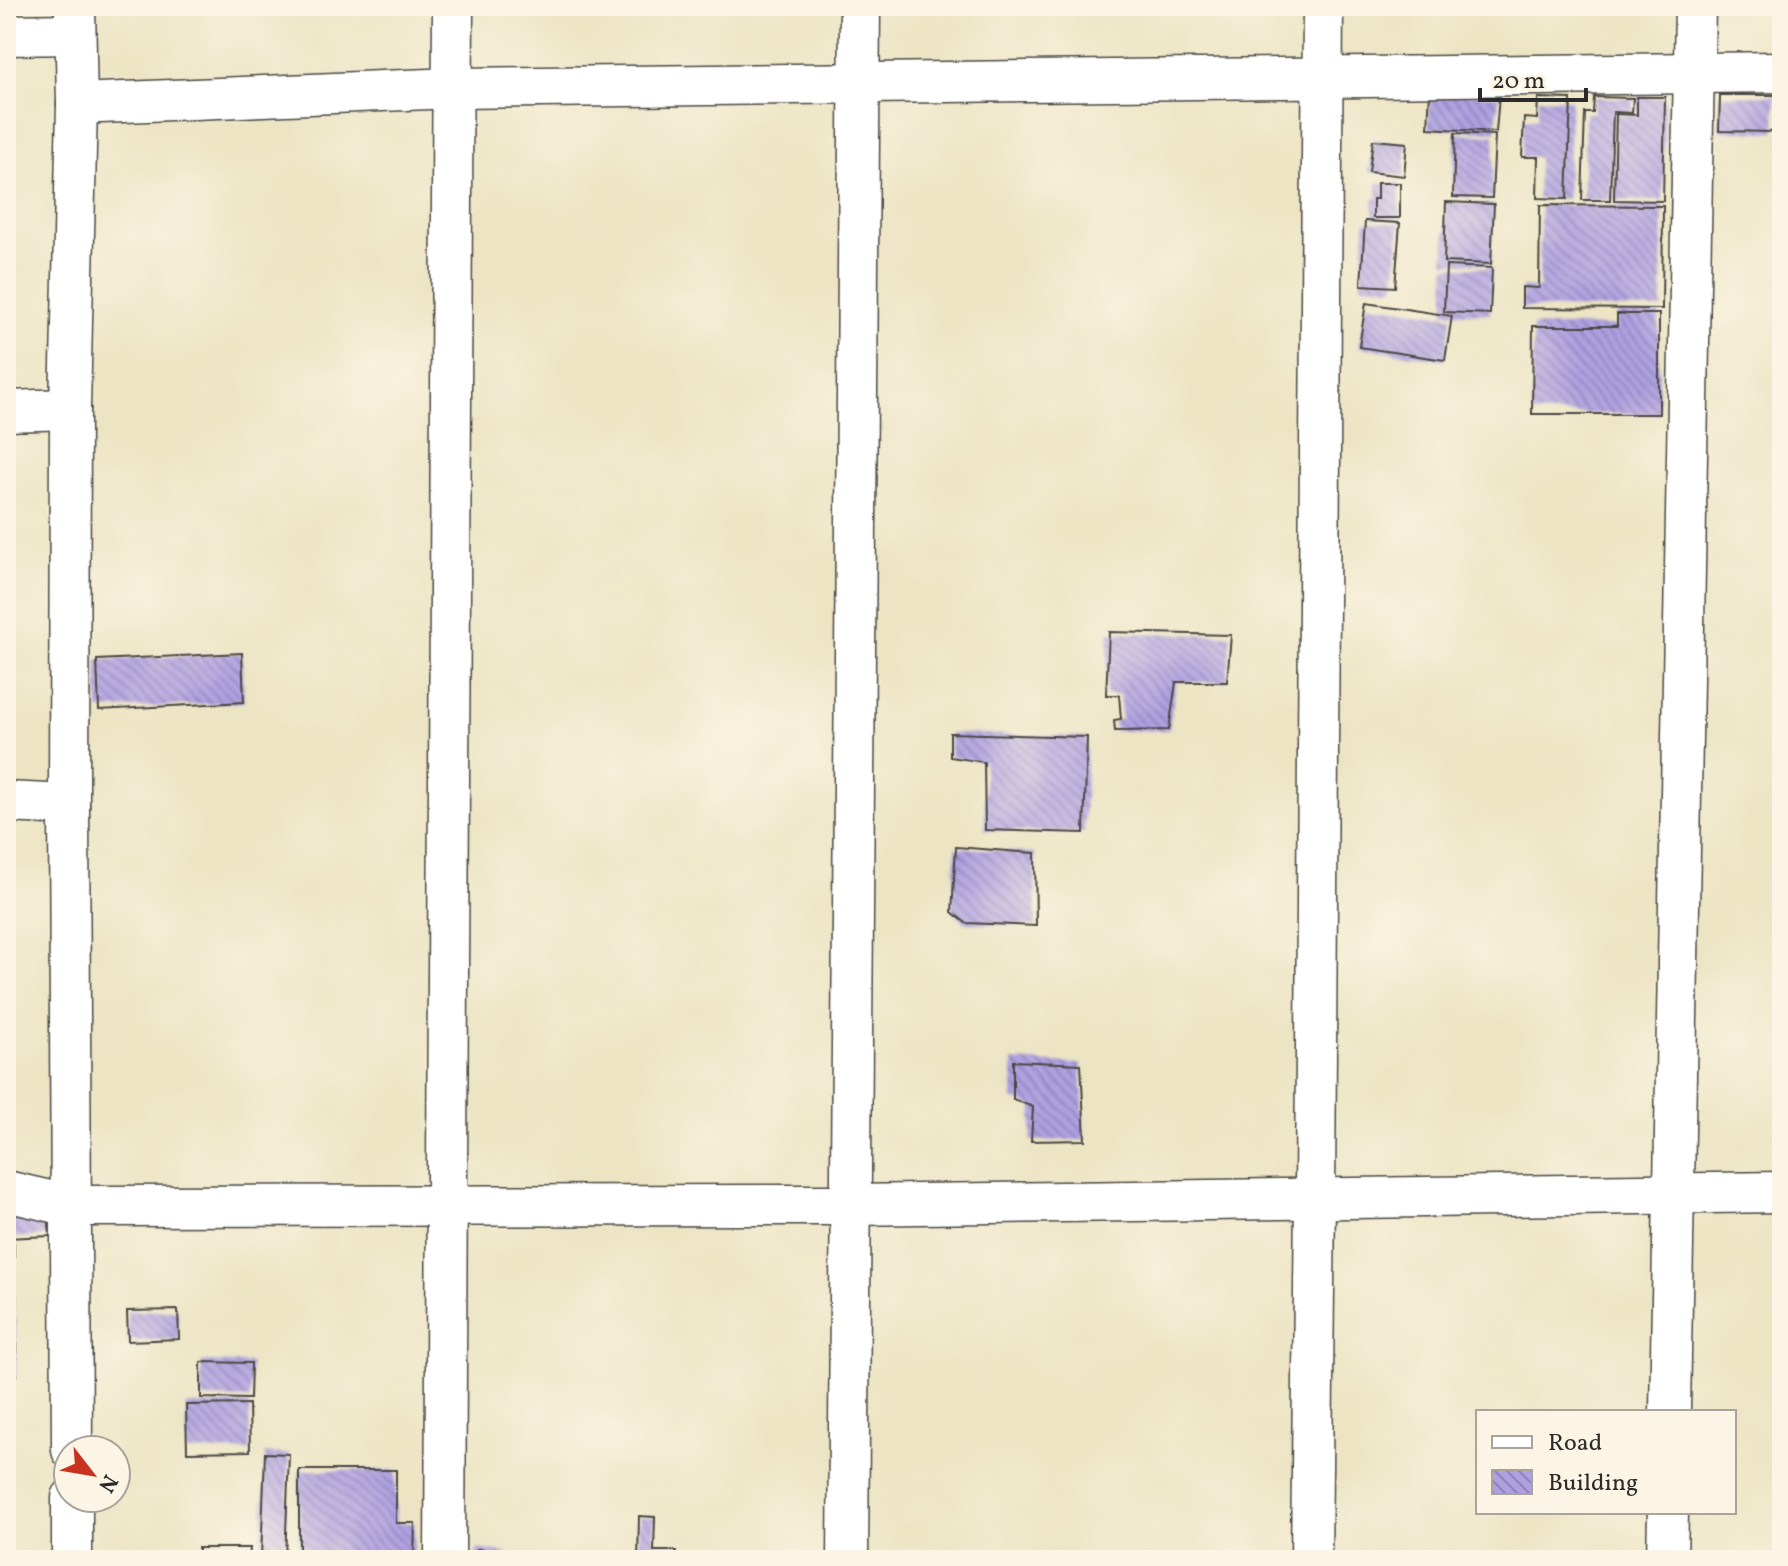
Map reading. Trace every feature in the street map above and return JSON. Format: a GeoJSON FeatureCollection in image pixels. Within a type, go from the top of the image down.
{"type":"FeatureCollection","features":[{"type":"Feature","properties":{"kind":"street"},"geometry":{"type":"LineString","coordinates":[[445,1560],[453,6]]}},
{"type":"Feature","properties":{"kind":"street"},"geometry":{"type":"LineString","coordinates":[[848,1560],[860,6]]}},
{"type":"Feature","properties":{"kind":"street"},"geometry":{"type":"LineString","coordinates":[[1311,1560],[1323,6]]}},
{"type":"Feature","properties":{"kind":"street"},"geometry":{"type":"LineString","coordinates":[[1670,1410],[1695,6]]}},
{"type":"Feature","properties":{"kind":"street"},"geometry":{"type":"LineString","coordinates":[[6,35],[75,20],[77,104],[70,409],[69,805],[72,1434]]}},
{"type":"Feature","properties":{"kind":"street"},"geometry":{"type":"LineString","coordinates":[[77,104],[453,88],[1782,72]]}},
{"type":"Feature","properties":{"kind":"street"},"geometry":{"type":"LineString","coordinates":[[6,411],[70,409]]}},
{"type":"Feature","properties":{"kind":"street"},"geometry":{"type":"LineString","coordinates":[[6,802],[69,805]]}},
{"type":"Feature","properties":{"kind":"street"},"geometry":{"type":"LineString","coordinates":[[6,1191],[71,1206],[849,1205],[1782,1192]]}},
{"type":"Feature","properties":{"kind":"street"},"geometry":{"type":"LineString","coordinates":[[72,1514],[72,1560]]}},
{"type":"Feature","properties":{"kind":"street"},"geometry":{"type":"LineString","coordinates":[[1667,1560],[1668,1514]]}},
{"type":"Feature","properties":{"kind":"building"},"geometry":{"type":"Polygon","coordinates":[[[1430,91],[1499,96],[1496,132],[1428,128],[1430,91]]]}},
{"type":"Feature","properties":{"kind":"building"},"geometry":{"type":"Polygon","coordinates":[[[1720,95],[1776,95],[1775,132],[1719,131],[1720,95]]]}},
{"type":"Feature","properties":{"kind":"building"},"geometry":{"type":"Polygon","coordinates":[[[1594,97],[1633,98],[1632,113],[1613,112],[1610,200],[1582,200],[1585,113],[1593,113],[1594,97]]]}},
{"type":"Feature","properties":{"kind":"building"},"geometry":{"type":"Polygon","coordinates":[[[1637,97],[1665,97],[1663,201],[1614,200],[1616,114],[1637,115],[1637,97]]]}},
{"type":"Feature","properties":{"kind":"building"},"geometry":{"type":"Polygon","coordinates":[[[1538,98],[1571,99],[1567,199],[1537,198],[1538,157],[1522,157],[1524,118],[1537,119],[1538,98]]]}},
{"type":"Feature","properties":{"kind":"building"},"geometry":{"type":"Polygon","coordinates":[[[1455,133],[1495,135],[1492,198],[1453,197],[1455,133]]]}},
{"type":"Feature","properties":{"kind":"building"},"geometry":{"type":"Polygon","coordinates":[[[1373,140],[1407,143],[1404,176],[1369,172],[1373,140]]]}},
{"type":"Feature","properties":{"kind":"building"},"geometry":{"type":"Polygon","coordinates":[[[1377,183],[1400,183],[1400,218],[1373,218],[1377,183]]]}},
{"type":"Feature","properties":{"kind":"building"},"geometry":{"type":"Polygon","coordinates":[[[1446,202],[1494,204],[1491,264],[1444,262],[1446,202]]]}},
{"type":"Feature","properties":{"kind":"building"},"geometry":{"type":"Polygon","coordinates":[[[1540,205],[1663,206],[1662,309],[1522,308],[1522,287],[1539,288],[1540,205]]]}},
{"type":"Feature","properties":{"kind":"building"},"geometry":{"type":"Polygon","coordinates":[[[1365,221],[1400,223],[1395,287],[1361,285],[1365,221]]]}},
{"type":"Feature","properties":{"kind":"building"},"geometry":{"type":"Polygon","coordinates":[[[1446,266],[1492,268],[1490,314],[1444,312],[1446,266]]]}},
{"type":"Feature","properties":{"kind":"building"},"geometry":{"type":"Polygon","coordinates":[[[1366,303],[1452,316],[1445,360],[1359,347],[1366,303]]]}},
{"type":"Feature","properties":{"kind":"building"},"geometry":{"type":"Polygon","coordinates":[[[1617,314],[1659,314],[1659,414],[1532,414],[1533,326],[1617,326],[1617,314]]]}},
{"type":"Feature","properties":{"kind":"building"},"geometry":{"type":"Polygon","coordinates":[[[1109,632],[1231,635],[1227,682],[1176,682],[1169,730],[1115,731],[1114,720],[1121,719],[1119,695],[1106,695],[1109,632]]]}},
{"type":"Feature","properties":{"kind":"building"},"geometry":{"type":"Polygon","coordinates":[[[242,653],[244,702],[99,710],[97,660],[242,653]]]}},
{"type":"Feature","properties":{"kind":"building"},"geometry":{"type":"Polygon","coordinates":[[[950,733],[1087,737],[1084,833],[985,830],[984,762],[950,757],[950,733]]]}},
{"type":"Feature","properties":{"kind":"building"},"geometry":{"type":"Polygon","coordinates":[[[956,847],[1035,853],[1036,926],[966,923],[952,912],[956,847]]]}},
{"type":"Feature","properties":{"kind":"building"},"geometry":{"type":"Polygon","coordinates":[[[1013,1061],[1081,1064],[1085,1140],[1031,1141],[1033,1107],[1013,1099],[1013,1061]]]}},
{"type":"Feature","properties":{"kind":"building"},"geometry":{"type":"Polygon","coordinates":[[[48,1211],[50,1236],[6,1238],[6,1213],[48,1211]]]}},
{"type":"Feature","properties":{"kind":"building"},"geometry":{"type":"Polygon","coordinates":[[[6,1243],[14,1243],[14,1311],[6,1311],[6,1243]]]}},
{"type":"Feature","properties":{"kind":"building"},"geometry":{"type":"Polygon","coordinates":[[[178,1310],[179,1339],[128,1341],[127,1311],[178,1310]]]}},
{"type":"Feature","properties":{"kind":"building"},"geometry":{"type":"Polygon","coordinates":[[[6,1317],[16,1318],[16,1376],[6,1376],[6,1317]]]}},
{"type":"Feature","properties":{"kind":"building"},"geometry":{"type":"Polygon","coordinates":[[[201,1362],[251,1363],[250,1399],[201,1398],[201,1362]]]}},
{"type":"Feature","properties":{"kind":"building"},"geometry":{"type":"Polygon","coordinates":[[[249,1404],[250,1451],[187,1452],[186,1405],[249,1404]]]}},
{"type":"Feature","properties":{"kind":"building"},"geometry":{"type":"Polygon","coordinates":[[[265,1453],[289,1454],[285,1559],[261,1559],[265,1453]]]}},
{"type":"Feature","properties":{"kind":"building"},"geometry":{"type":"Polygon","coordinates":[[[299,1470],[396,1470],[396,1523],[415,1523],[414,1556],[299,1556],[299,1470]]]}},
{"type":"Feature","properties":{"kind":"building"},"geometry":{"type":"Polygon","coordinates":[[[639,1516],[655,1517],[654,1551],[676,1551],[676,1560],[638,1560],[639,1516]]]}},
{"type":"Feature","properties":{"kind":"building"},"geometry":{"type":"Polygon","coordinates":[[[198,1548],[250,1548],[249,1560],[198,1560],[198,1548]]]}},
{"type":"Feature","properties":{"kind":"building"},"geometry":{"type":"Polygon","coordinates":[[[477,1549],[507,1553],[506,1560],[475,1560],[477,1549]]]}},
{"type":"Feature","properties":{"kind":"building"},"geometry":{"type":"Polygon","coordinates":[[[552,1556],[602,1557],[602,1560],[552,1560],[552,1556]]]}}]}
